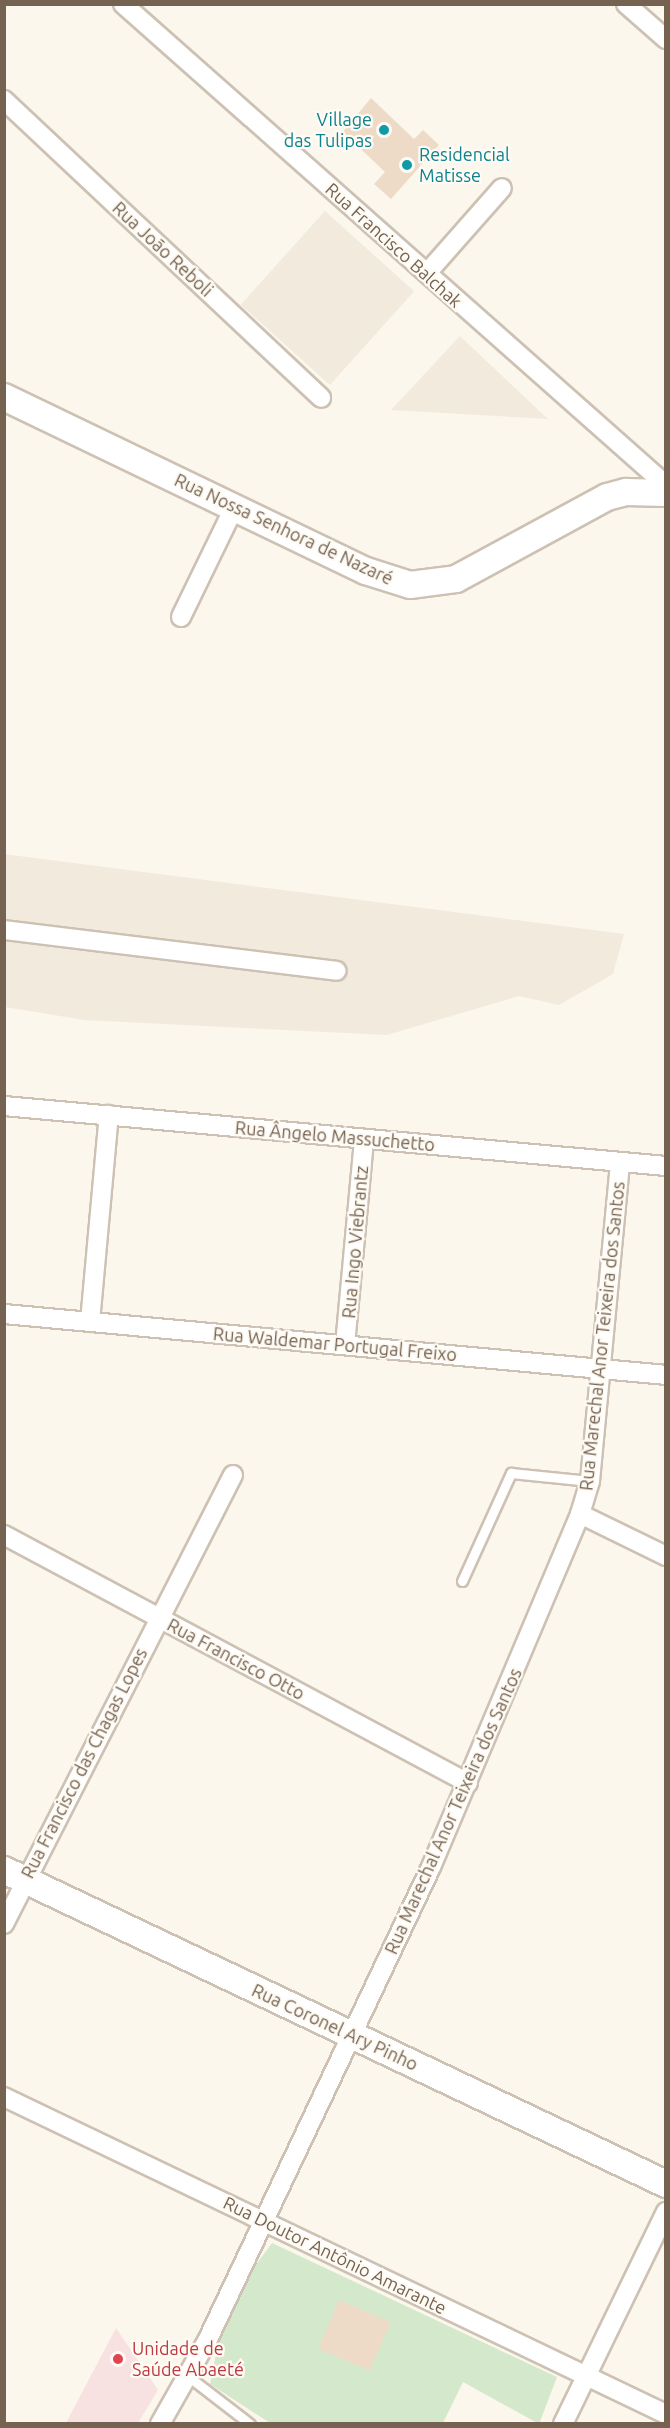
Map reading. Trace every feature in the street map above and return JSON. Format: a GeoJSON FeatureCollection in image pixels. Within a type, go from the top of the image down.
{"type":"FeatureCollection","features":[{"type":"Feature","properties":{"kind":"street","name":"Rua Francisco Balchak"},"geometry":{"type":"LineString","coordinates":[[123,4],[666,485]]}},
{"type":"Feature","properties":{"kind":"street"},"geometry":{"type":"LineString","coordinates":[[626,4],[666,39]]}},
{"type":"Feature","properties":{"kind":"street","name":"Rua João Reboli"},"geometry":{"type":"LineString","coordinates":[[4,100],[321,398]]}},
{"type":"Feature","properties":{"kind":"street"},"geometry":{"type":"LineString","coordinates":[[427,273],[502,188]]}},
{"type":"Feature","properties":{"kind":"street","name":"Rua Nossa Senhora de Nazaré"},"geometry":{"type":"LineString","coordinates":[[4,397],[386,580],[418,585],[456,579],[607,497],[626,492],[666,493]]}},
{"type":"Feature","properties":{"kind":"street"},"geometry":{"type":"LineString","coordinates":[[181,617],[235,506]]}},
{"type":"Feature","properties":{"kind":"street"},"geometry":{"type":"LineString","coordinates":[[4,930],[336,970]]}},
{"type":"Feature","properties":{"kind":"street","name":"Rua Ângelo Massuchetto"},"geometry":{"type":"LineString","coordinates":[[4,1106],[666,1166]]}},
{"type":"Feature","properties":{"kind":"street"},"geometry":{"type":"LineString","coordinates":[[90,1322],[109,1115]]}},
{"type":"Feature","properties":{"kind":"street","name":"Rua Ingo Viebrantz"},"geometry":{"type":"LineString","coordinates":[[345,1345],[364,1138]]}},
{"type":"Feature","properties":{"kind":"street","name":"Rua Marechal Anor Teixeira dos Santos"},"geometry":{"type":"LineString","coordinates":[[160,2424],[189,2377],[352,2035],[468,1783],[580,1514],[590,1481],[620,1162]]}},
{"type":"Feature","properties":{"kind":"street","name":"Rua Waldemar Portugal Freixo"},"geometry":{"type":"LineString","coordinates":[[4,1314],[666,1375]]}},
{"type":"Feature","properties":{"kind":"street","name":"Rua Francisco das Chagas Lopes"},"geometry":{"type":"LineString","coordinates":[[4,1924],[15,1875],[158,1617],[233,1475]]}},
{"type":"Feature","properties":{"kind":"street"},"geometry":{"type":"LineString","coordinates":[[580,1514],[666,1556]]}},
{"type":"Feature","properties":{"kind":"street","name":"Rua Francisco Otto"},"geometry":{"type":"LineString","coordinates":[[4,1535],[468,1783]]}},
{"type":"Feature","properties":{"kind":"street","name":"Rua Coronel Ary Pinho"},"geometry":{"type":"LineString","coordinates":[[15,1875],[666,2184]]}},
{"type":"Feature","properties":{"kind":"street","name":"Rua Doutor Antônio Amarante"},"geometry":{"type":"LineString","coordinates":[[4,2097],[666,2414]]}},
{"type":"Feature","properties":{"kind":"street"},"geometry":{"type":"LineString","coordinates":[[563,2424],[666,2212]]}},
{"type":"Feature","properties":{"kind":"lane"},"geometry":{"type":"LineString","coordinates":[[462,1581],[511,1473],[590,1481]]}},
{"type":"Feature","properties":{"kind":"lane"},"geometry":{"type":"LineString","coordinates":[[189,2377],[250,2424]]}},
{"type":"Feature","properties":{"kind":"shaded area"},"geometry":{"type":"Polygon","coordinates":[[[325,211],[414,291],[330,385],[241,305],[325,211]]]}},
{"type":"Feature","properties":{"kind":"shaded area"},"geometry":{"type":"Polygon","coordinates":[[[460,336],[548,419],[391,410],[460,336]]]}},
{"type":"Feature","properties":{"kind":"shaded area"},"geometry":{"type":"Polygon","coordinates":[[[4,854],[624,934],[613,974],[559,1005],[519,996],[387,1035],[84,1020],[5,1007],[4,854]]]}},
{"type":"Feature","properties":{"kind":"shaded area","name":"Unidade de Saúde Abaeté"},"geometry":{"type":"Polygon","coordinates":[[[116,2328],[158,2390],[138,2423],[66,2423],[116,2328]]]}},
{"type":"Feature","properties":{"kind":"green space"},"geometry":{"type":"Polygon","coordinates":[[[272,2243],[557,2377],[539,2424],[463,2382],[443,2423],[270,2423],[210,2384],[220,2335],[243,2282],[272,2243]]]}},
{"type":"Feature","properties":{"kind":"building"},"geometry":{"type":"Polygon","coordinates":[[[371,98],[414,139],[423,130],[439,145],[391,199],[374,184],[385,172],[343,132],[371,98]]]}},
{"type":"Feature","properties":{"kind":"building"},"geometry":{"type":"Polygon","coordinates":[[[339,2300],[391,2322],[370,2371],[318,2349],[339,2300]]]}},
{"type":"Feature","properties":{"kind":"place","name":"Village das Tulipas"},"geometry":{"type":"Point","coordinates":[384,130]}},
{"type":"Feature","properties":{"kind":"place","name":"Residencial Matisse"},"geometry":{"type":"Point","coordinates":[407,165]}},
{"type":"Feature","properties":{"kind":"place","name":"Unidade de Saúde Abaeté"},"geometry":{"type":"Point","coordinates":[118,2359]}}]}
